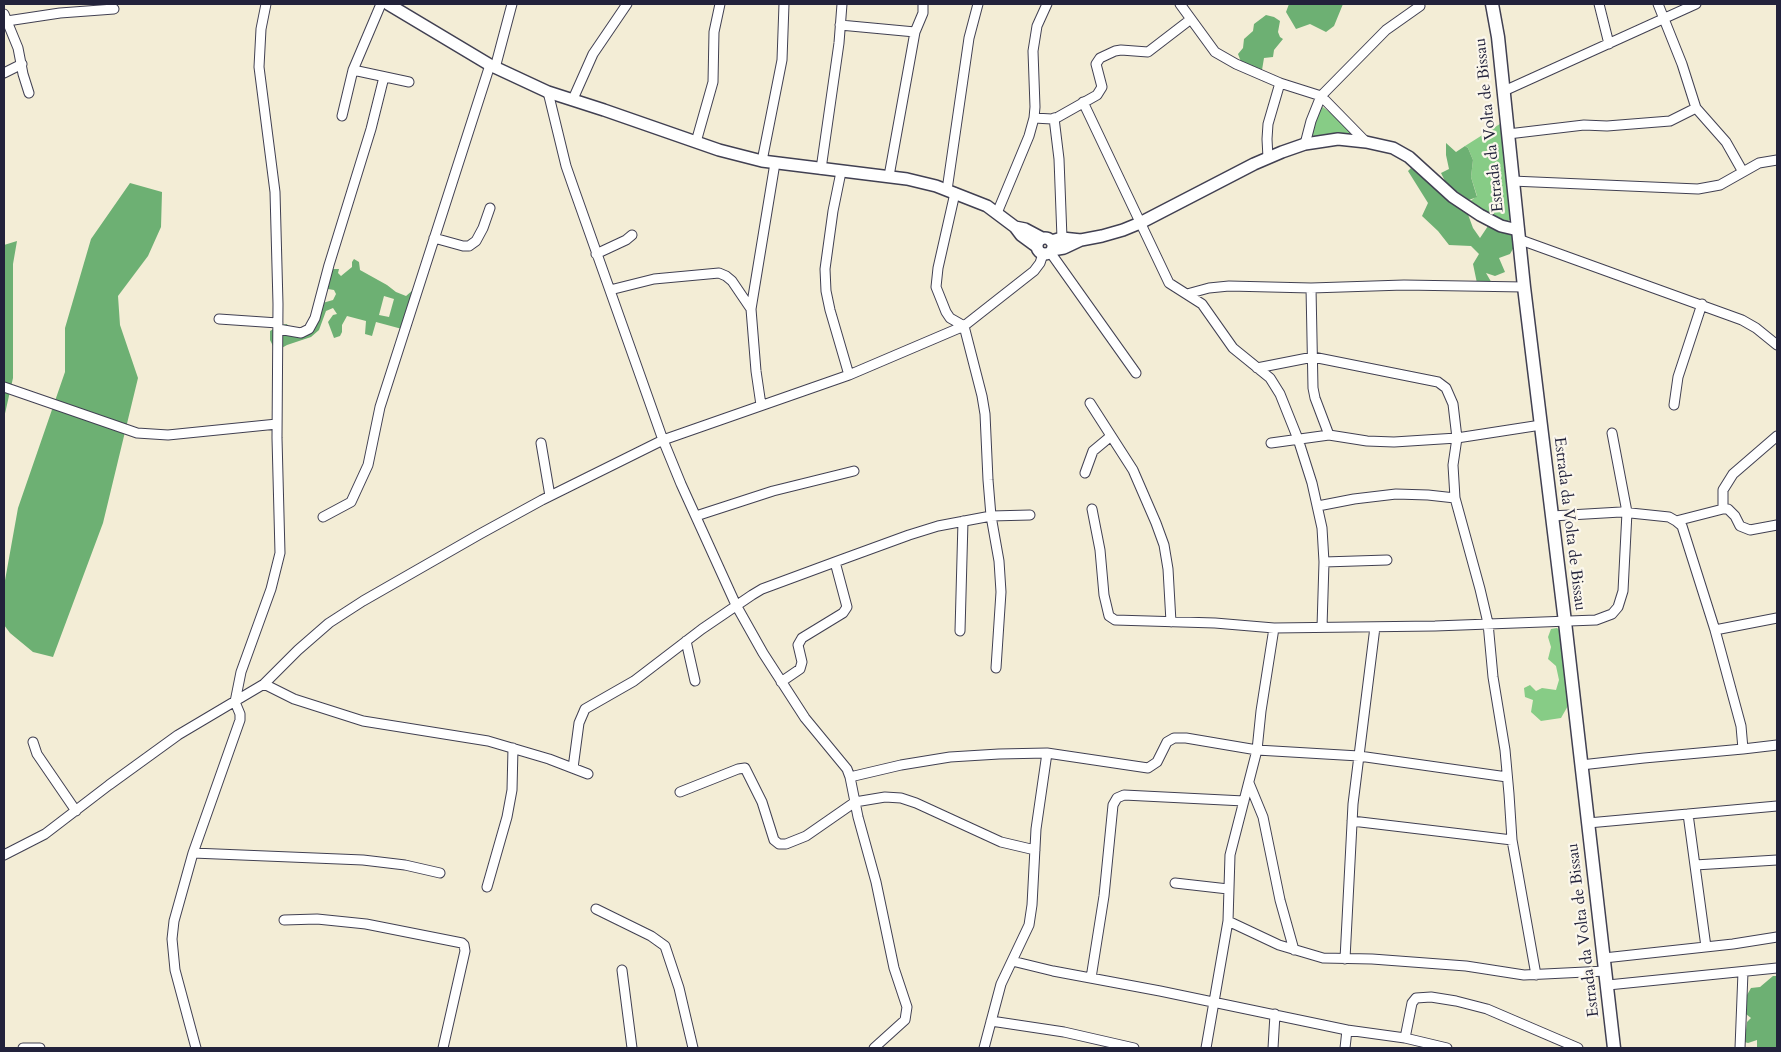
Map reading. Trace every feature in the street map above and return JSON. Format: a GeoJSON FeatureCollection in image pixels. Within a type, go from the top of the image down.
{"type":"FeatureCollection","features":[{"type":"Feature","properties":{"kind":"main road","name":"Estrada da Volta de Bissau"},"geometry":{"type":"LineString","coordinates":[[1492,4],[1504,90],[1524,287],[1614,1048]]}},
{"type":"Feature","properties":{"kind":"street"},"geometry":{"type":"LineString","coordinates":[[196,1048],[175,970],[172,939],[176,908],[193,853],[240,720],[240,714],[235,702],[245,661],[271,589],[280,552],[275,192],[259,67],[260,38],[266,4]]}},
{"type":"Feature","properties":{"kind":"street"},"geometry":{"type":"LineString","coordinates":[[342,116],[353,70],[381,4]]}},
{"type":"Feature","properties":{"kind":"street"},"geometry":{"type":"LineString","coordinates":[[388,4],[493,67],[548,92],[696,142],[762,161],[842,172],[889,176],[923,182],[980,203],[996,212],[1015,227],[1025,229],[1048,246],[1136,373]]}},
{"type":"Feature","properties":{"kind":"street"},"geometry":{"type":"LineString","coordinates":[[323,517],[351,502],[368,465],[380,407],[434,238],[493,67],[512,4]]}},
{"type":"Feature","properties":{"kind":"street"},"geometry":{"type":"LineString","coordinates":[[573,99],[593,54],[627,4]]}},
{"type":"Feature","properties":{"kind":"street"},"geometry":{"type":"LineString","coordinates":[[696,142],[713,82],[714,32],[720,4]]}},
{"type":"Feature","properties":{"kind":"street"},"geometry":{"type":"LineString","coordinates":[[762,161],[782,60],[784,4]]}},
{"type":"Feature","properties":{"kind":"street"},"geometry":{"type":"LineString","coordinates":[[821,169],[839,43],[842,4]]}},
{"type":"Feature","properties":{"kind":"street"},"geometry":{"type":"LineString","coordinates":[[889,176],[915,32],[923,13],[923,4]]}},
{"type":"Feature","properties":{"kind":"street"},"geometry":{"type":"LineString","coordinates":[[978,4],[970,38],[951,191],[936,287],[950,318],[964,326],[985,414],[991,516],[999,561],[1001,592],[996,668]]}},
{"type":"Feature","properties":{"kind":"street"},"geometry":{"type":"LineString","coordinates":[[996,212],[1029,136],[1034,118],[1033,51],[1037,26],[1047,4]]}},
{"type":"Feature","properties":{"kind":"street"},"geometry":{"type":"LineString","coordinates":[[1180,4],[1215,52],[1236,64],[1280,83],[1321,96],[1366,142]]}},
{"type":"Feature","properties":{"kind":"street"},"geometry":{"type":"LineString","coordinates":[[1599,4],[1609,44]]}},
{"type":"Feature","properties":{"kind":"street"},"geometry":{"type":"LineString","coordinates":[[1658,4],[1682,64],[1696,108],[1726,142],[1743,172]]}},
{"type":"Feature","properties":{"kind":"street"},"geometry":{"type":"LineString","coordinates":[[1504,90],[1696,4]]}},
{"type":"Feature","properties":{"kind":"street"},"geometry":{"type":"LineString","coordinates":[[1304,144],[1321,96],[1386,30],[1420,6]]}},
{"type":"Feature","properties":{"kind":"street"},"geometry":{"type":"LineString","coordinates":[[29,93],[18,48],[5,18],[114,9]]}},
{"type":"Feature","properties":{"kind":"street"},"geometry":{"type":"LineString","coordinates":[[1034,118],[1054,118],[1097,95],[1102,87],[1096,64],[1100,58],[1115,51],[1148,52],[1191,19]]}},
{"type":"Feature","properties":{"kind":"street"},"geometry":{"type":"LineString","coordinates":[[840,26],[915,32]]}},
{"type":"Feature","properties":{"kind":"street"},"geometry":{"type":"LineString","coordinates":[[4,73],[22,64]]}},
{"type":"Feature","properties":{"kind":"street"},"geometry":{"type":"LineString","coordinates":[[353,70],[409,82]]}},
{"type":"Feature","properties":{"kind":"street"},"geometry":{"type":"LineString","coordinates":[[220,319],[278,326],[301,332],[308,329],[316,318],[329,265],[371,129],[384,77]]}},
{"type":"Feature","properties":{"kind":"street"},"geometry":{"type":"LineString","coordinates":[[1268,158],[1268,124],[1280,83]]}},
{"type":"Feature","properties":{"kind":"street"},"geometry":{"type":"LineString","coordinates":[[548,92],[566,166],[596,254],[663,440],[696,516],[736,605],[781,682],[805,718],[847,769],[850,777],[874,873],[894,968],[907,1008],[905,1020],[874,1048]]}},
{"type":"Feature","properties":{"kind":"street"},"geometry":{"type":"LineString","coordinates":[[1084,102],[1164,276],[1169,283],[1202,304],[1233,348],[1270,378],[1276,386],[1298,439],[1318,506],[1322,528],[1324,562],[1322,627]]}},
{"type":"Feature","properties":{"kind":"street"},"geometry":{"type":"LineString","coordinates":[[1508,134],[1584,125],[1607,126],[1670,121],[1696,108]]}},
{"type":"Feature","properties":{"kind":"street"},"geometry":{"type":"LineString","coordinates":[[4,855],[45,834],[178,735],[264,684],[298,650],[329,623],[363,601],[480,534],[550,496],[663,440],[849,375],[964,326],[1034,271],[1048,246],[1060,167],[1054,118]]}},
{"type":"Feature","properties":{"kind":"street"},"geometry":{"type":"LineString","coordinates":[[1048,246],[1112,233],[1140,223],[1268,158],[1304,144],[1338,139],[1366,142],[1393,148],[1409,157],[1448,192],[1467,207],[1490,221],[1518,234],[1742,320],[1756,328],[1777,345]]}},
{"type":"Feature","properties":{"kind":"street"},"geometry":{"type":"LineString","coordinates":[[1512,181],[1698,189],[1720,185],[1759,163],[1777,160]]}},
{"type":"Feature","properties":{"kind":"street"},"geometry":{"type":"LineString","coordinates":[[761,405],[751,309],[775,163]]}},
{"type":"Feature","properties":{"kind":"street"},"geometry":{"type":"LineString","coordinates":[[842,172],[831,221],[825,270],[826,291],[830,310],[849,375]]}},
{"type":"Feature","properties":{"kind":"street"},"geometry":{"type":"LineString","coordinates":[[434,238],[468,246],[476,241],[490,208]]}},
{"type":"Feature","properties":{"kind":"street"},"geometry":{"type":"LineString","coordinates":[[596,254],[626,240],[632,235]]}},
{"type":"Feature","properties":{"kind":"street"},"geometry":{"type":"LineString","coordinates":[[610,290],[654,279],[719,273],[732,281],[751,309]]}},
{"type":"Feature","properties":{"kind":"street"},"geometry":{"type":"LineString","coordinates":[[1186,294],[1209,288],[1229,286],[1312,288],[1404,285],[1524,287]]}},
{"type":"Feature","properties":{"kind":"street"},"geometry":{"type":"LineString","coordinates":[[1312,288],[1313,388],[1315,398],[1330,435]]}},
{"type":"Feature","properties":{"kind":"street"},"geometry":{"type":"LineString","coordinates":[[1674,405],[1678,377],[1702,304]]}},
{"type":"Feature","properties":{"kind":"street"},"geometry":{"type":"LineString","coordinates":[[1257,368],[1313,357],[1438,382],[1446,388],[1453,404],[1457,428],[1453,465],[1455,498],[1488,623],[1493,677],[1505,750],[1512,840],[1536,975]]}},
{"type":"Feature","properties":{"kind":"street"},"geometry":{"type":"LineString","coordinates":[[4,386],[137,433],[154,435],[277,424]]}},
{"type":"Feature","properties":{"kind":"street"},"geometry":{"type":"LineString","coordinates":[[1090,403],[1133,470],[1156,523],[1164,545],[1168,569],[1171,622]]}},
{"type":"Feature","properties":{"kind":"street"},"geometry":{"type":"LineString","coordinates":[[1271,443],[1330,435],[1367,441],[1394,442],[1457,438],[1541,425]]}},
{"type":"Feature","properties":{"kind":"street"},"geometry":{"type":"LineString","coordinates":[[1092,509],[1100,550],[1104,595],[1109,616],[1114,620],[1215,623],[1274,628],[1435,626],[1596,620],[1612,614],[1618,607],[1623,591],[1627,512],[1612,433]]}},
{"type":"Feature","properties":{"kind":"street"},"geometry":{"type":"LineString","coordinates":[[1085,473],[1093,451],[1111,436]]}},
{"type":"Feature","properties":{"kind":"street"},"geometry":{"type":"LineString","coordinates":[[1723,509],[1722,490],[1733,474],[1776,439]]}},
{"type":"Feature","properties":{"kind":"street"},"geometry":{"type":"LineString","coordinates":[[541,444],[550,496]]}},
{"type":"Feature","properties":{"kind":"street"},"geometry":{"type":"LineString","coordinates":[[696,516],[773,491],[854,471]]}},
{"type":"Feature","properties":{"kind":"street"},"geometry":{"type":"LineString","coordinates":[[1318,506],[1396,494],[1455,498]]}},
{"type":"Feature","properties":{"kind":"street"},"geometry":{"type":"LineString","coordinates":[[1676,521],[1728,509],[1735,516],[1740,526],[1750,530],[1777,525]]}},
{"type":"Feature","properties":{"kind":"street"},"geometry":{"type":"LineString","coordinates":[[1552,516],[1627,512],[1660,515],[1676,521],[1682,526],[1739,714],[1742,731],[1742,749]]}},
{"type":"Feature","properties":{"kind":"street"},"geometry":{"type":"LineString","coordinates":[[573,768],[579,723],[586,709],[634,681],[686,640],[736,605],[762,590],[938,526],[991,516],[1030,515]]}},
{"type":"Feature","properties":{"kind":"street"},"geometry":{"type":"LineString","coordinates":[[960,631],[963,521]]}},
{"type":"Feature","properties":{"kind":"street"},"geometry":{"type":"LineString","coordinates":[[1324,562],[1387,560]]}},
{"type":"Feature","properties":{"kind":"street"},"geometry":{"type":"LineString","coordinates":[[781,682],[800,669],[802,662],[798,645],[802,638],[843,613],[847,607],[835,562]]}},
{"type":"Feature","properties":{"kind":"street"},"geometry":{"type":"LineString","coordinates":[[1714,630],[1777,618]]}},
{"type":"Feature","properties":{"kind":"street"},"geometry":{"type":"LineString","coordinates":[[1345,958],[1352,821],[1375,627]]}},
{"type":"Feature","properties":{"kind":"street"},"geometry":{"type":"LineString","coordinates":[[1206,1048],[1228,921],[1230,855],[1257,750],[1274,628]]}},
{"type":"Feature","properties":{"kind":"street"},"geometry":{"type":"LineString","coordinates":[[686,640],[695,681]]}},
{"type":"Feature","properties":{"kind":"street"},"geometry":{"type":"LineString","coordinates":[[264,684],[294,699],[363,722],[488,741],[588,774]]}},
{"type":"Feature","properties":{"kind":"street"},"geometry":{"type":"LineString","coordinates":[[850,777],[901,765],[950,757],[1047,753],[1148,768],[1157,762],[1167,742],[1174,738],[1186,738],[1257,750],[1359,756],[1507,777]]}},
{"type":"Feature","properties":{"kind":"street"},"geometry":{"type":"LineString","coordinates":[[33,742],[37,754],[76,811]]}},
{"type":"Feature","properties":{"kind":"street"},"geometry":{"type":"LineString","coordinates":[[1582,765],[1777,746]]}},
{"type":"Feature","properties":{"kind":"street"},"geometry":{"type":"LineString","coordinates":[[488,887],[512,790],[513,748]]}},
{"type":"Feature","properties":{"kind":"street"},"geometry":{"type":"LineString","coordinates":[[984,1048],[1001,984],[1027,931],[1031,916],[1036,829],[1047,753]]}},
{"type":"Feature","properties":{"kind":"street"},"geometry":{"type":"LineString","coordinates":[[680,792],[745,768],[750,774],[762,802],[774,840],[782,845],[813,832],[855,802],[885,797],[902,798],[931,809],[978,833],[1001,842],[1035,850]]}},
{"type":"Feature","properties":{"kind":"street"},"geometry":{"type":"LineString","coordinates":[[1249,783],[1263,817],[1278,891],[1294,950]]}},
{"type":"Feature","properties":{"kind":"street"},"geometry":{"type":"LineString","coordinates":[[1091,978],[1104,896],[1113,805],[1117,798],[1124,795],[1244,801]]}},
{"type":"Feature","properties":{"kind":"street"},"geometry":{"type":"LineString","coordinates":[[1588,823],[1777,806]]}},
{"type":"Feature","properties":{"kind":"street"},"geometry":{"type":"LineString","coordinates":[[1688,814],[1706,947]]}},
{"type":"Feature","properties":{"kind":"street"},"geometry":{"type":"LineString","coordinates":[[1352,821],[1512,840]]}},
{"type":"Feature","properties":{"kind":"street"},"geometry":{"type":"LineString","coordinates":[[193,853],[388,862],[440,873]]}},
{"type":"Feature","properties":{"kind":"street"},"geometry":{"type":"LineString","coordinates":[[1695,865],[1777,860]]}},
{"type":"Feature","properties":{"kind":"street"},"geometry":{"type":"LineString","coordinates":[[1175,883],[1228,889]]}},
{"type":"Feature","properties":{"kind":"street"},"geometry":{"type":"LineString","coordinates":[[596,909],[652,936],[665,946],[694,1048]]}},
{"type":"Feature","properties":{"kind":"street"},"geometry":{"type":"LineString","coordinates":[[284,920],[317,919],[349,922],[414,932],[462,943],[465,951],[443,1048]]}},
{"type":"Feature","properties":{"kind":"street"},"geometry":{"type":"LineString","coordinates":[[1228,921],[1294,950],[1333,960],[1345,958],[1466,966],[1536,975],[1777,936]]}},
{"type":"Feature","properties":{"kind":"street"},"geometry":{"type":"LineString","coordinates":[[1012,961],[1053,971],[1275,1014],[1347,1030],[1405,1038],[1447,1048]]}},
{"type":"Feature","properties":{"kind":"street"},"geometry":{"type":"LineString","coordinates":[[1608,985],[1777,968]]}},
{"type":"Feature","properties":{"kind":"street"},"geometry":{"type":"LineString","coordinates":[[622,970],[632,1048]]}},
{"type":"Feature","properties":{"kind":"street"},"geometry":{"type":"LineString","coordinates":[[1740,1048],[1743,972]]}},
{"type":"Feature","properties":{"kind":"street"},"geometry":{"type":"LineString","coordinates":[[1405,1038],[1412,1002],[1416,998],[1430,997],[1456,1000],[1487,1009],[1578,1048]]}},
{"type":"Feature","properties":{"kind":"street"},"geometry":{"type":"LineString","coordinates":[[1273,1048],[1275,1014]]}},
{"type":"Feature","properties":{"kind":"street"},"geometry":{"type":"LineString","coordinates":[[991,1021],[1064,1032],[1108,1045],[1134,1048]]}},
{"type":"Feature","properties":{"kind":"street"},"geometry":{"type":"LineString","coordinates":[[1345,1048],[1347,1030]]}},
{"type":"Feature","properties":{"kind":"street"},"geometry":{"type":"LineString","coordinates":[[23,1048],[40,1048]]}},
{"type":"Feature","properties":{"kind":"green space"},"geometry":{"type":"Polygon","coordinates":[[[1289,4],[1343,4],[1334,26],[1326,32],[1310,24],[1296,29],[1286,12],[1289,4]]]}},
{"type":"Feature","properties":{"kind":"green space"},"geometry":{"type":"Polygon","coordinates":[[[1266,15],[1280,21],[1278,32],[1283,39],[1274,50],[1273,57],[1264,58],[1262,70],[1259,70],[1241,62],[1238,54],[1243,48],[1244,39],[1253,31],[1254,24],[1266,15]]]}},
{"type":"Feature","properties":{"kind":"green space"},"geometry":{"type":"Polygon","coordinates":[[[1317,103],[1348,125],[1355,133],[1308,143],[1317,103]]]}},
{"type":"Feature","properties":{"kind":"green space"},"geometry":{"type":"Polygon","coordinates":[[[1503,122],[1512,213],[1510,220],[1503,223],[1469,202],[1477,196],[1471,177],[1473,160],[1468,148],[1465,146],[1503,122]]]}},
{"type":"Feature","properties":{"kind":"green space"},"geometry":{"type":"Polygon","coordinates":[[[1446,143],[1456,152],[1465,146],[1468,148],[1473,160],[1471,177],[1477,197],[1469,200],[1447,185],[1441,173],[1449,169],[1446,143]]]}},
{"type":"Feature","properties":{"kind":"green space"},"geometry":{"type":"Polygon","coordinates":[[[1411,168],[1466,209],[1473,228],[1480,238],[1488,226],[1513,235],[1514,247],[1510,254],[1499,258],[1505,272],[1495,276],[1486,273],[1493,285],[1488,291],[1478,288],[1473,264],[1479,254],[1471,246],[1449,245],[1422,216],[1428,203],[1408,171],[1411,168]]]}},
{"type":"Feature","properties":{"kind":"green space"},"geometry":{"type":"Polygon","coordinates":[[[130,183],[162,192],[161,227],[148,256],[118,296],[120,325],[138,378],[103,523],[53,657],[33,652],[10,633],[4,625],[4,586],[18,508],[65,372],[65,328],[91,239],[130,183]]]}},
{"type":"Feature","properties":{"kind":"green space"},"geometry":{"type":"Polygon","coordinates":[[[17,241],[13,264],[13,378],[4,418],[4,245],[17,241]]]}},
{"type":"Feature","properties":{"kind":"green space"},"geometry":{"type":"Polygon","coordinates":[[[354,259],[359,262],[360,270],[396,292],[406,296],[413,290],[416,308],[402,329],[376,322],[372,336],[365,334],[366,321],[347,316],[342,325],[340,336],[334,338],[328,322],[333,315],[337,314],[333,308],[326,311],[319,330],[311,337],[280,349],[274,348],[270,340],[270,331],[287,324],[292,333],[308,329],[319,304],[333,300],[336,294],[334,290],[328,289],[323,283],[328,269],[339,269],[338,273],[341,276],[352,267],[354,259]],[[384,296],[379,315],[389,317],[394,299],[384,296]]]}},
{"type":"Feature","properties":{"kind":"green space"},"geometry":{"type":"Polygon","coordinates":[[[1557,628],[1563,633],[1569,704],[1561,718],[1541,721],[1531,712],[1533,700],[1525,697],[1524,688],[1530,685],[1536,691],[1542,688],[1556,690],[1559,680],[1556,666],[1548,659],[1551,647],[1548,637],[1551,629],[1557,628]]]}},
{"type":"Feature","properties":{"kind":"green space"},"geometry":{"type":"Polygon","coordinates":[[[1773,976],[1777,976],[1777,1048],[1757,1048],[1757,1040],[1748,1043],[1741,1041],[1747,1022],[1751,1018],[1746,1014],[1747,995],[1751,988],[1760,987],[1773,976]]]}}]}
